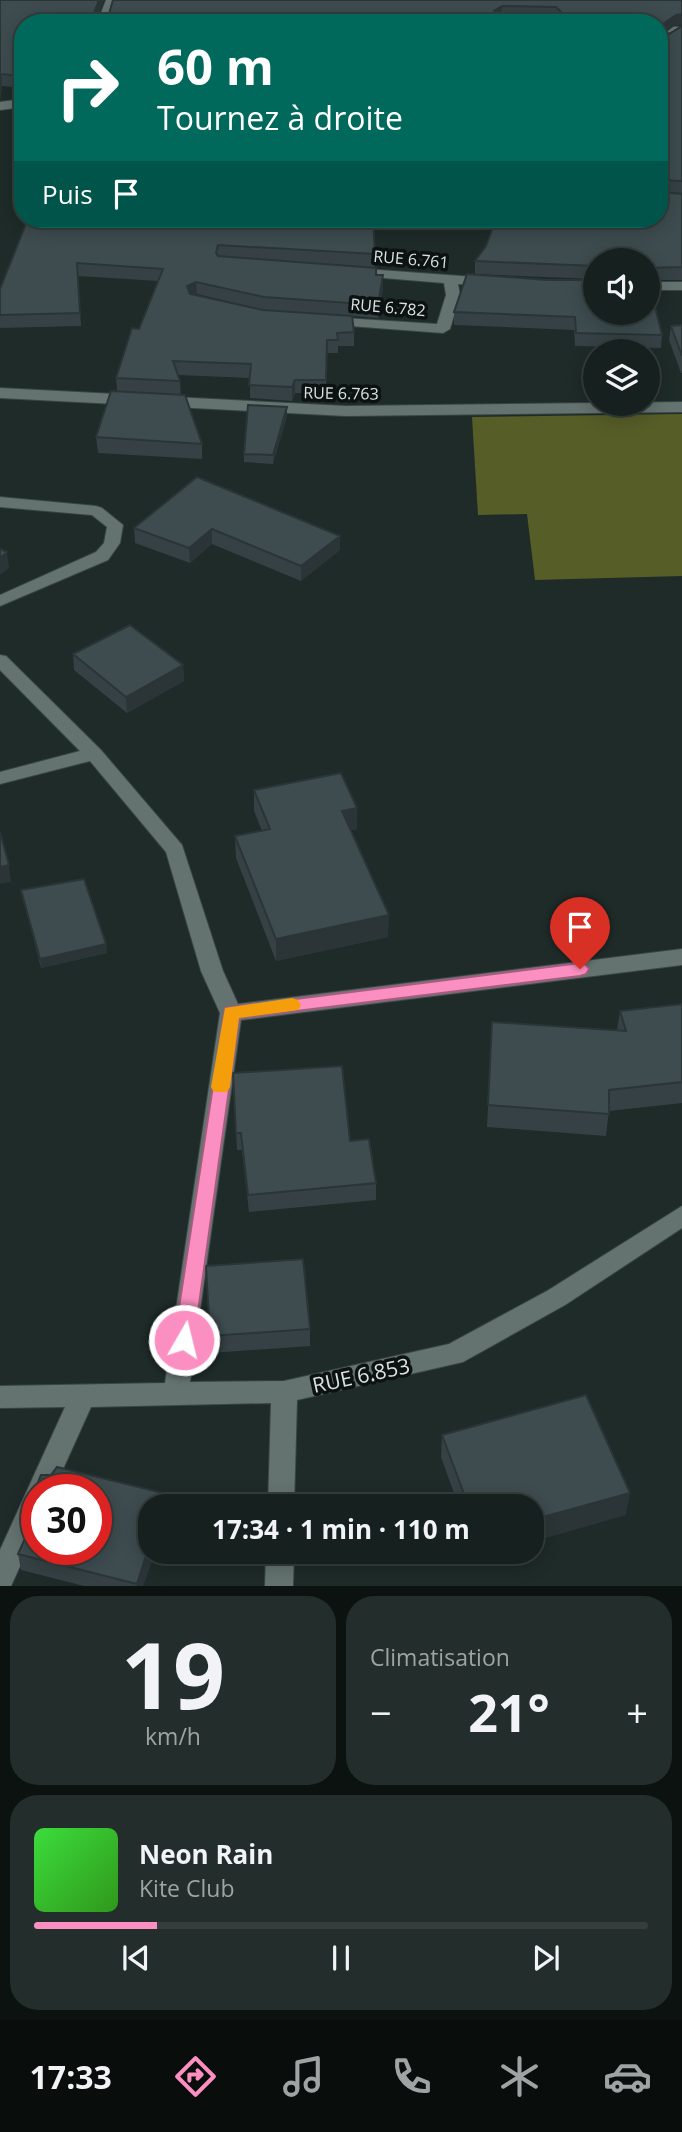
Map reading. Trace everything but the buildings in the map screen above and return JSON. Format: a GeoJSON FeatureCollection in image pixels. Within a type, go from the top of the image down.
{"type":"FeatureCollection","features":[{"type":"Feature","properties":{"kind":"street","name":"RUE 6.761"},"geometry":{"type":"LineString","coordinates":[[343,271],[505,283]]}},
{"type":"Feature","properties":{"kind":"street","name":"RUE 6.782"},"geometry":{"type":"LineString","coordinates":[[314,322],[340,321],[443,329],[453,295],[450,280]]}},
{"type":"Feature","properties":{"kind":"street"},"geometry":{"type":"LineString","coordinates":[[660,286],[682,286]]}},
{"type":"Feature","properties":{"kind":"street","name":"RUE 6.763"},"geometry":{"type":"LineString","coordinates":[[0,393],[346,411],[682,407]]}},
{"type":"Feature","properties":{"kind":"street"},"geometry":{"type":"LineString","coordinates":[[0,502],[96,511],[115,525],[112,543],[102,556],[0,601]]}},
{"type":"Feature","properties":{"kind":"street"},"geometry":{"type":"LineString","coordinates":[[0,660],[94,754],[175,850],[212,971],[231,1013],[176,1394]]}},
{"type":"Feature","properties":{"kind":"street"},"geometry":{"type":"LineString","coordinates":[[0,778],[94,754]]}},
{"type":"Feature","properties":{"kind":"street"},"geometry":{"type":"LineString","coordinates":[[231,1013],[682,957]]}},
{"type":"Feature","properties":{"kind":"street","name":"RUE 6.853"},"geometry":{"type":"LineString","coordinates":[[0,1397],[284,1392],[454,1354],[556,1298],[682,1216]]}},
{"type":"Feature","properties":{"kind":"street"},"geometry":{"type":"LineString","coordinates":[[281,1494],[284,1392]]}},
{"type":"Feature","properties":{"kind":"street"},"geometry":{"type":"LineString","coordinates":[[48,1474],[82,1397]]}},
{"type":"Feature","properties":{"kind":"street"},"geometry":{"type":"LineString","coordinates":[[0,1580],[21,1533]]}},
{"type":"Feature","properties":{"kind":"street"},"geometry":{"type":"LineString","coordinates":[[279,1586],[280,1564]]}},
{"type":"Feature","properties":{"kind":"green space"},"geometry":{"type":"Polygon","coordinates":[[[682,414],[682,576],[535,580],[527,514],[478,515],[472,417],[682,414]]]}},
{"type":"Feature","properties":{"kind":"slow traffic"},"geometry":{"type":"LineString","coordinates":[[220,1087],[231,1013],[292,1005]]}},
{"type":"Feature","properties":{"kind":"route"},"geometry":{"type":"LineString","coordinates":[[184,1340],[231,1013],[580,969]]}}]}
